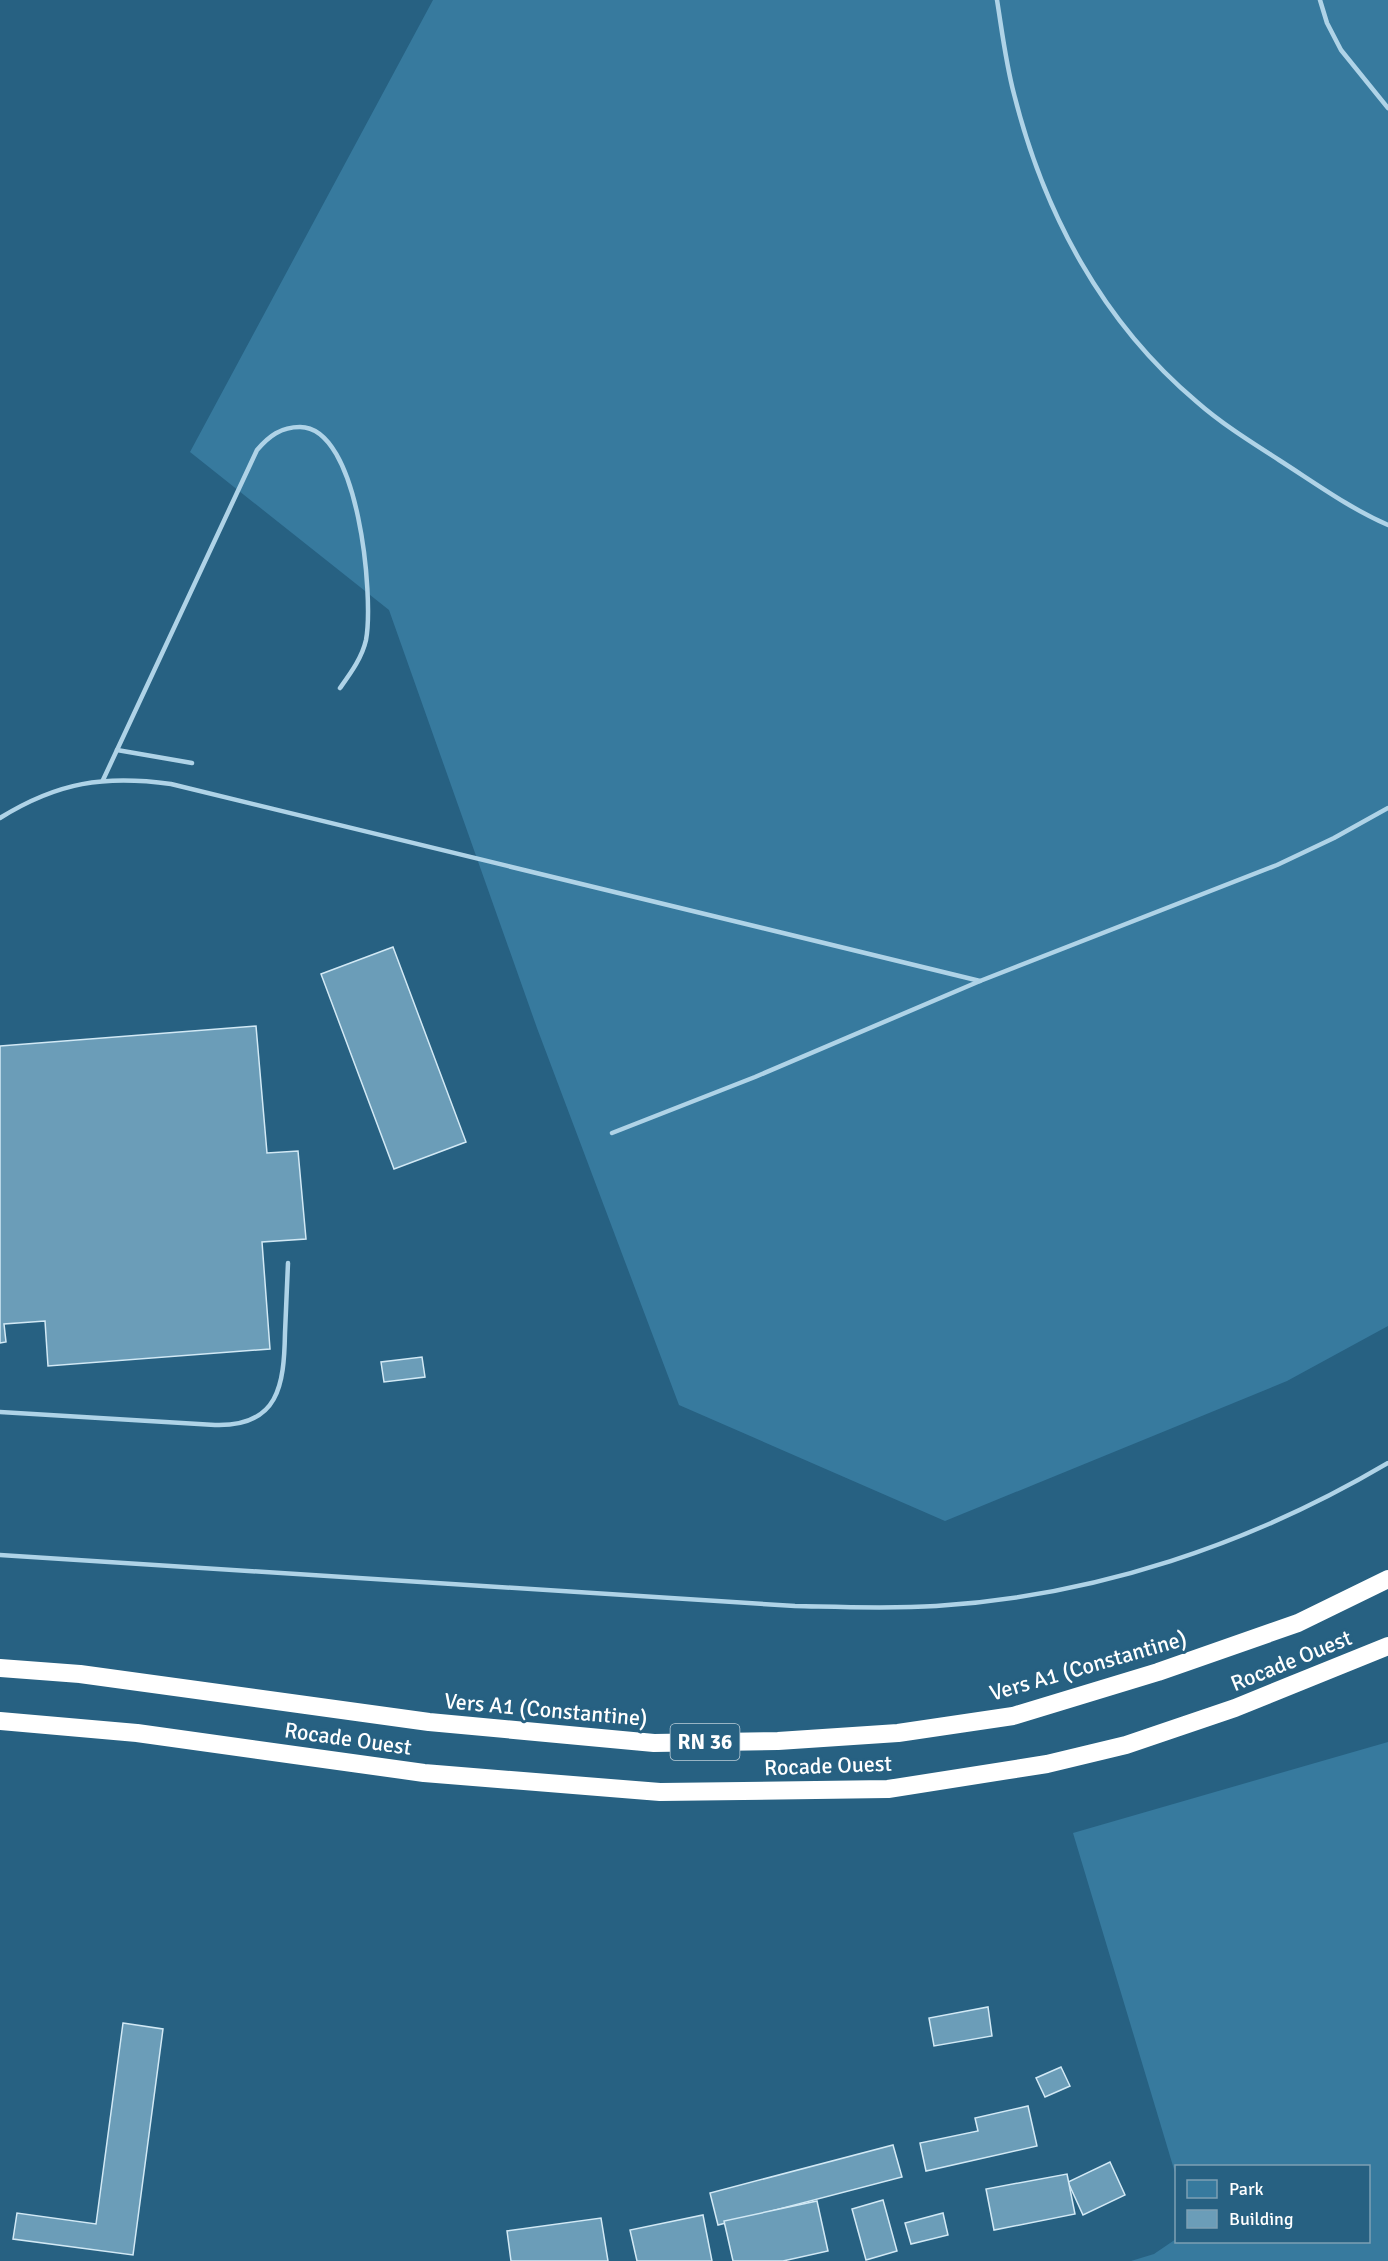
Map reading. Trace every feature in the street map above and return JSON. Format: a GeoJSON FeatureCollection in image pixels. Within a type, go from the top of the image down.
{"type":"FeatureCollection","features":[{"type":"Feature","properties":{"kind":"highway","name":"Vers A1 (Constantine)"},"geometry":{"type":"LineString","coordinates":[[0,1668],[80,1674],[429,1722],[654,1743],[778,1741],[877,1734],[1013,1716],[1147,1676],[1298,1623],[1388,1579]]}},
{"type":"Feature","properties":{"kind":"highway","name":"Rocade Ouest"},"geometry":{"type":"LineString","coordinates":[[0,1721],[136,1733],[424,1773],[660,1792],[888,1789],[1047,1764],[1126,1745],[1235,1708],[1388,1646]]}},
{"type":"Feature","properties":{"kind":"lane"},"geometry":{"type":"LineString","coordinates":[[997,0],[1014,93],[1037,172],[1059,225],[1076,256],[1121,324],[1197,403],[1230,428],[1325,492],[1388,525]]}},
{"type":"Feature","properties":{"kind":"lane"},"geometry":{"type":"LineString","coordinates":[[1320,0],[1327,23],[1341,50],[1386,100],[1388,108]]}},
{"type":"Feature","properties":{"kind":"lane"},"geometry":{"type":"LineString","coordinates":[[103,780],[257,450],[266,439],[278,431],[291,427],[305,427],[318,431],[334,451],[355,498],[360,523],[369,620],[365,643],[355,667],[340,688]]}},
{"type":"Feature","properties":{"kind":"lane"},"geometry":{"type":"LineString","coordinates":[[117,750],[192,763]]}},
{"type":"Feature","properties":{"kind":"lane"},"geometry":{"type":"LineString","coordinates":[[0,818],[36,797],[69,786],[103,780],[137,779],[171,784],[980,981]]}},
{"type":"Feature","properties":{"kind":"lane"},"geometry":{"type":"LineString","coordinates":[[612,1133],[755,1077],[980,981],[1277,865],[1334,838],[1388,808]]}},
{"type":"Feature","properties":{"kind":"lane"},"geometry":{"type":"LineString","coordinates":[[0,1413],[215,1425],[246,1422],[260,1414],[273,1401],[281,1385],[284,1367],[288,1263]]}},
{"type":"Feature","properties":{"kind":"lane"},"geometry":{"type":"LineString","coordinates":[[0,1555],[795,1605],[866,1608],[937,1606],[1008,1598],[1079,1586],[1148,1568],[1217,1546],[1284,1518],[1388,1463]]}},
{"type":"Feature","properties":{"kind":"green space"},"geometry":{"type":"Polygon","coordinates":[[[433,0],[1388,0],[1388,1326],[1287,1381],[945,1521],[679,1405],[537,1028],[389,610],[190,452],[433,0]]]}},
{"type":"Feature","properties":{"kind":"green space"},"geometry":{"type":"Polygon","coordinates":[[[1388,1742],[1388,2261],[1131,2261],[1154,2254],[1175,2240],[1175,2243],[1370,2243],[1370,2165],[1175,2165],[1175,2173],[1073,1833],[1388,1742]]]}},
{"type":"Feature","properties":{"kind":"building"},"geometry":{"type":"Polygon","coordinates":[[[393,947],[466,1142],[394,1169],[321,974],[393,947]]]}},
{"type":"Feature","properties":{"kind":"building"},"geometry":{"type":"Polygon","coordinates":[[[256,1026],[267,1153],[298,1151],[306,1239],[262,1242],[270,1349],[48,1366],[45,1321],[4,1324],[6,1342],[0,1343],[0,1046],[256,1026]]]}},
{"type":"Feature","properties":{"kind":"building"},"geometry":{"type":"Polygon","coordinates":[[[422,1357],[425,1377],[384,1382],[381,1362],[422,1357]]]}},
{"type":"Feature","properties":{"kind":"building"},"geometry":{"type":"Polygon","coordinates":[[[988,2007],[992,2036],[934,2046],[929,2018],[988,2007]]]}},
{"type":"Feature","properties":{"kind":"building"},"geometry":{"type":"Polygon","coordinates":[[[123,2023],[163,2029],[133,2255],[13,2239],[17,2213],[96,2224],[123,2023]]]}},
{"type":"Feature","properties":{"kind":"building"},"geometry":{"type":"Polygon","coordinates":[[[1061,2067],[1070,2086],[1045,2097],[1036,2078],[1061,2067]]]}},
{"type":"Feature","properties":{"kind":"building"},"geometry":{"type":"Polygon","coordinates":[[[1028,2106],[1037,2146],[926,2171],[920,2143],[978,2131],[975,2118],[1028,2106]]]}},
{"type":"Feature","properties":{"kind":"building"},"geometry":{"type":"Polygon","coordinates":[[[893,2145],[902,2177],[718,2225],[710,2193],[893,2145]]]}},
{"type":"Feature","properties":{"kind":"building"},"geometry":{"type":"Polygon","coordinates":[[[1110,2162],[1125,2195],[1083,2215],[1068,2182],[1110,2162]]]}},
{"type":"Feature","properties":{"kind":"building"},"geometry":{"type":"Polygon","coordinates":[[[1067,2174],[1075,2214],[994,2230],[986,2189],[1067,2174]]]}},
{"type":"Feature","properties":{"kind":"building"},"geometry":{"type":"Polygon","coordinates":[[[883,2200],[897,2251],[866,2260],[852,2209],[883,2200]]]}},
{"type":"Feature","properties":{"kind":"building"},"geometry":{"type":"Polygon","coordinates":[[[817,2201],[828,2251],[783,2261],[733,2261],[724,2221],[817,2201]]]}},
{"type":"Feature","properties":{"kind":"building"},"geometry":{"type":"Polygon","coordinates":[[[943,2213],[948,2235],[911,2244],[905,2223],[943,2213]]]}},
{"type":"Feature","properties":{"kind":"building"},"geometry":{"type":"Polygon","coordinates":[[[703,2215],[712,2261],[637,2261],[630,2230],[703,2215]]]}},
{"type":"Feature","properties":{"kind":"building"},"geometry":{"type":"Polygon","coordinates":[[[601,2218],[608,2261],[511,2261],[507,2231],[601,2218]]]}}]}
